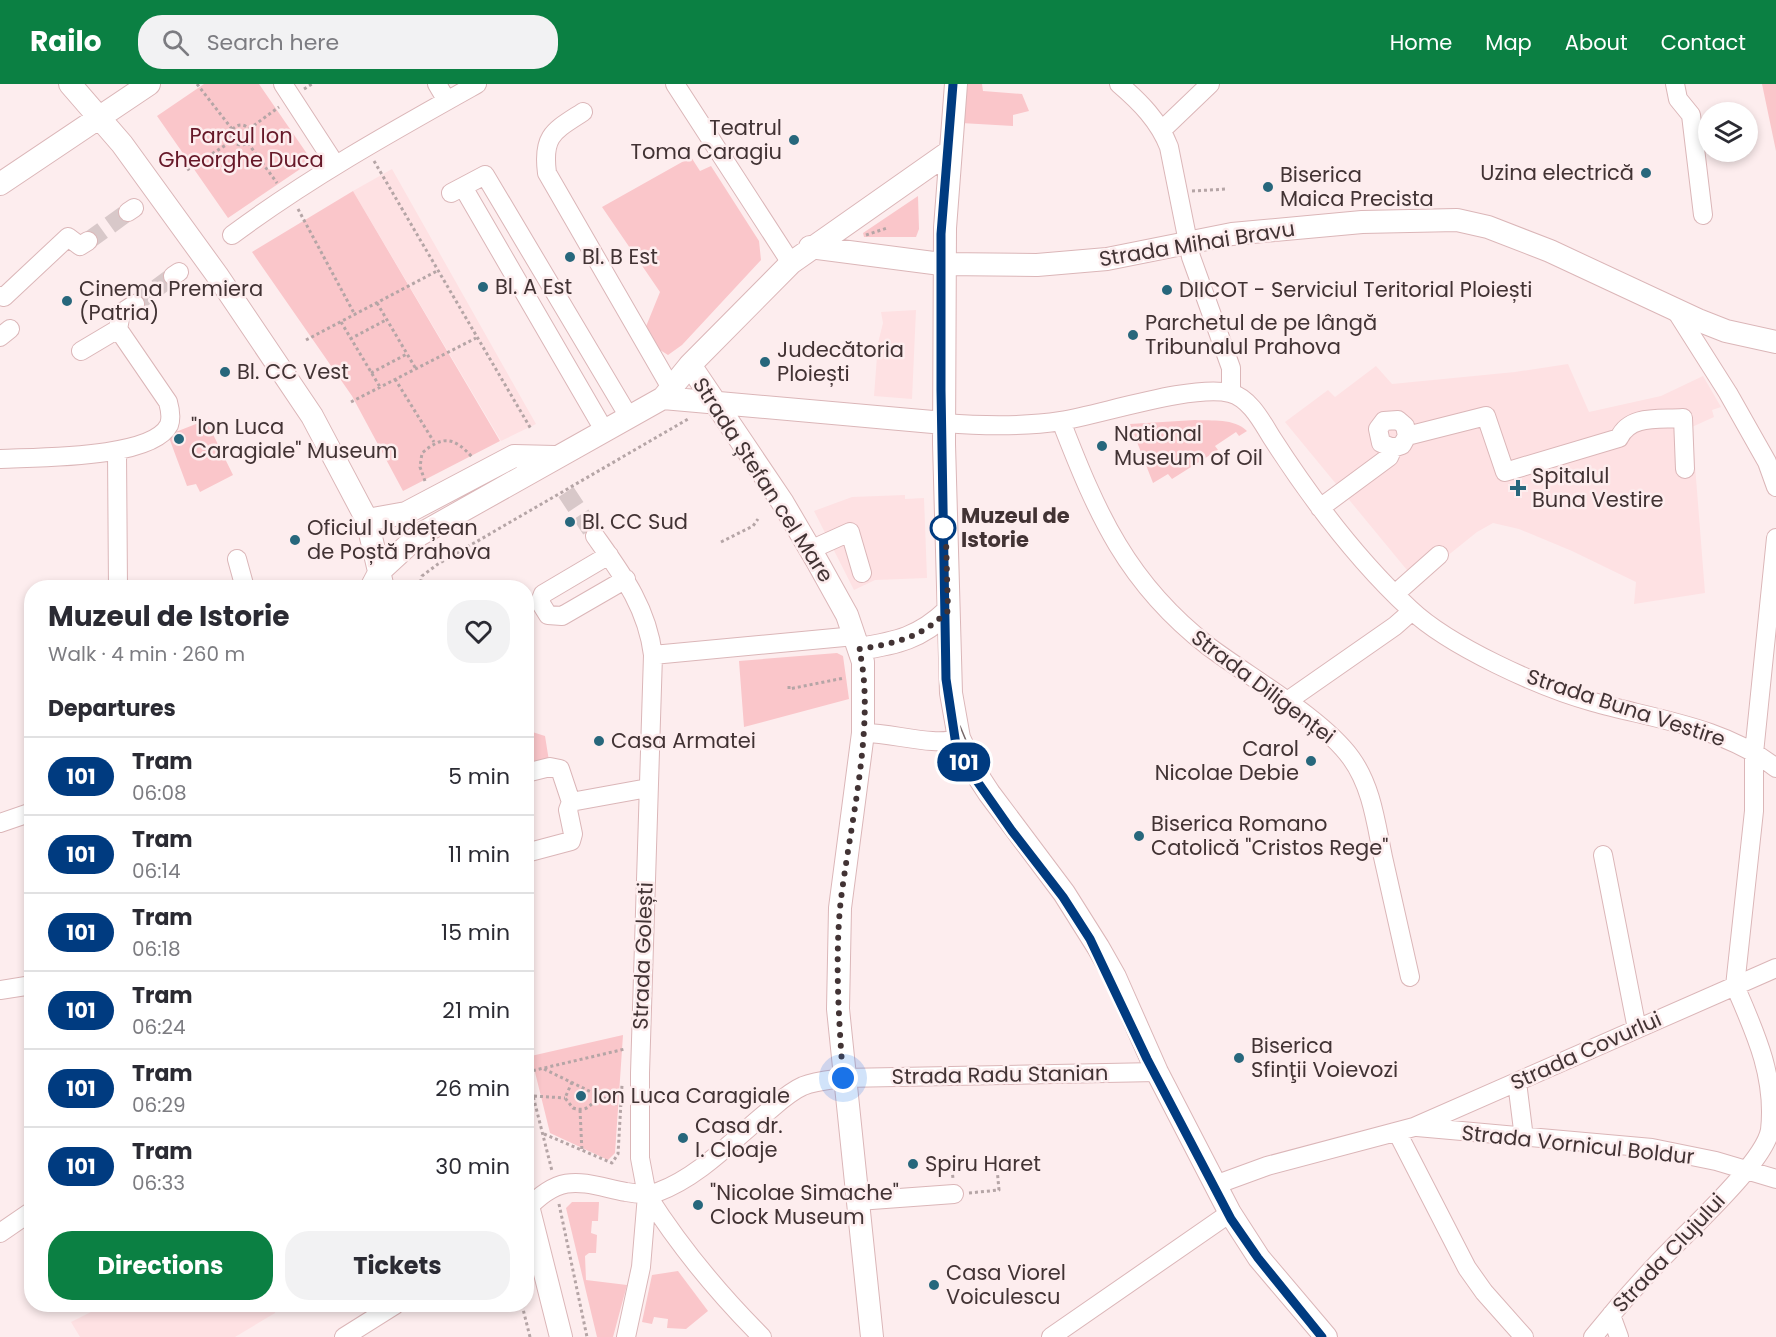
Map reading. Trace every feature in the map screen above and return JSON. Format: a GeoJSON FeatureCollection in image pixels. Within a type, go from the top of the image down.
{"type":"FeatureCollection","features":[{"type":"Feature","properties":{"kind":"main road"},"geometry":{"type":"LineString","coordinates":[[70,84],[100,116],[217,275],[284,372],[320,430],[367,520],[378,580]]}},
{"type":"Feature","properties":{"kind":"main road"},"geometry":{"type":"LineString","coordinates":[[0,184],[149,84]]}},
{"type":"Feature","properties":{"kind":"main road"},"geometry":{"type":"LineString","coordinates":[[956,84],[949,152],[944,264],[944,423],[951,693],[959,738],[974,771],[1064,893],[1098,947],[1157,1072],[1230,1213],[1259,1258],[1326,1337]]}},
{"type":"Feature","properties":{"kind":"main road"},"geometry":{"type":"LineString","coordinates":[[380,580],[419,534],[629,417],[667,393],[690,365],[791,263],[949,152]]}},
{"type":"Feature","properties":{"kind":"main road","name":"Strada Mihai Bravu"},"geometry":{"type":"LineString","coordinates":[[810,248],[944,264],[1072,263],[1188,241],[1292,228],[1424,219],[1457,220],[1488,227],[1550,251],[1676,311],[1726,331],[1776,342]]}},
{"type":"Feature","properties":{"kind":"main road","name":"Strada Ștefan cel Mare"},"geometry":{"type":"LineString","coordinates":[[690,365],[783,503],[837,596],[859,649]]}},
{"type":"Feature","properties":{"kind":"main road"},"geometry":{"type":"LineString","coordinates":[[667,393],[715,403],[944,423]]}},
{"type":"Feature","properties":{"kind":"main road"},"geometry":{"type":"LineString","coordinates":[[367,520],[406,513],[514,456],[556,457]]}},
{"type":"Feature","properties":{"kind":"main road"},"geometry":{"type":"LineString","coordinates":[[872,1337],[843,1078],[838,1009],[837,953],[840,909],[863,733],[859,649],[918,635],[934,625],[948,611]]}},
{"type":"Feature","properties":{"kind":"main road"},"geometry":{"type":"LineString","coordinates":[[534,1232],[561,1337]]}},
{"type":"Feature","properties":{"kind":"street"},"geometry":{"type":"LineString","coordinates":[[283,84],[335,164]]}},
{"type":"Feature","properties":{"kind":"street"},"geometry":{"type":"LineString","coordinates":[[437,84],[447,101]]}},
{"type":"Feature","properties":{"kind":"street"},"geometry":{"type":"LineString","coordinates":[[232,235],[286,195],[365,145],[477,84]]}},
{"type":"Feature","properties":{"kind":"street"},"geometry":{"type":"LineString","coordinates":[[675,84],[791,263]]}},
{"type":"Feature","properties":{"kind":"street"},"geometry":{"type":"LineString","coordinates":[[944,423],[1027,425],[1061,421],[1190,394],[1230,393],[1231,368],[1191,257],[1169,147],[1162,130],[1148,111],[1119,84]]}},
{"type":"Feature","properties":{"kind":"street"},"geometry":{"type":"LineString","coordinates":[[1162,130],[1210,84]]}},
{"type":"Feature","properties":{"kind":"street"},"geometry":{"type":"LineString","coordinates":[[1675,84],[1678,99],[1691,115],[1703,215]]}},
{"type":"Feature","properties":{"kind":"street"},"geometry":{"type":"LineString","coordinates":[[584,112],[552,132],[544,152],[547,173],[667,393]]}},
{"type":"Feature","properties":{"kind":"street"},"geometry":{"type":"LineString","coordinates":[[604,430],[457,190],[485,175],[629,417]]}},
{"type":"Feature","properties":{"kind":"street"},"geometry":{"type":"LineString","coordinates":[[481,232],[509,216]]}},
{"type":"Feature","properties":{"kind":"street"},"geometry":{"type":"LineString","coordinates":[[0,296],[4,297],[28,272],[68,237],[80,246],[88,241]]}},
{"type":"Feature","properties":{"kind":"street"},"geometry":{"type":"LineString","coordinates":[[526,300],[551,287]]}},
{"type":"Feature","properties":{"kind":"street"},"geometry":{"type":"LineString","coordinates":[[1676,311],[1728,393],[1767,462],[1776,487]]}},
{"type":"Feature","properties":{"kind":"street"},"geometry":{"type":"LineString","coordinates":[[0,459],[117,452],[156,437],[168,426],[171,416],[168,402],[124,315],[81,351]]}},
{"type":"Feature","properties":{"kind":"street","name":"Strada Buna Vestire"},"geometry":{"type":"LineString","coordinates":[[1230,393],[1242,398],[1257,415],[1344,540],[1412,611],[1482,655],[1552,689],[1590,702],[1691,728],[1754,753],[1775,766]]}},
{"type":"Feature","properties":{"kind":"street"},"geometry":{"type":"LineString","coordinates":[[1407,436],[1486,416],[1505,472],[1619,438],[1624,427],[1636,421],[1683,418],[1685,469]]}},
{"type":"Feature","properties":{"kind":"street"},"geometry":{"type":"LineString","coordinates":[[1398,420],[1405,426],[1407,436],[1402,445],[1393,448],[1384,446],[1378,438],[1378,429],[1384,421],[1398,420]]}},
{"type":"Feature","properties":{"kind":"street","name":"Strada Diligenței"},"geometry":{"type":"LineString","coordinates":[[1061,421],[1100,516],[1121,554],[1140,580],[1185,627],[1286,702],[1334,740],[1350,757],[1360,773],[1370,798],[1410,977]]}},
{"type":"Feature","properties":{"kind":"street"},"geometry":{"type":"LineString","coordinates":[[1320,508],[1389,457],[1393,448]]}},
{"type":"Feature","properties":{"kind":"street"},"geometry":{"type":"LineString","coordinates":[[117,452],[118,580]]}},
{"type":"Feature","properties":{"kind":"street"},"geometry":{"type":"LineString","coordinates":[[810,550],[850,532],[862,573]]}},
{"type":"Feature","properties":{"kind":"street","name":"Strada Golești"},"geometry":{"type":"LineString","coordinates":[[595,536],[626,579],[648,625],[652,655],[640,1139],[646,1195],[642,1267],[626,1337]]}},
{"type":"Feature","properties":{"kind":"street"},"geometry":{"type":"LineString","coordinates":[[1735,986],[1754,811],[1754,753],[1776,538]]}},
{"type":"Feature","properties":{"kind":"street"},"geometry":{"type":"LineString","coordinates":[[609,555],[543,594],[540,602],[548,615],[562,616],[626,579]]}},
{"type":"Feature","properties":{"kind":"street"},"geometry":{"type":"LineString","coordinates":[[1395,594],[1439,555]]}},
{"type":"Feature","properties":{"kind":"street"},"geometry":{"type":"LineString","coordinates":[[237,559],[243,580]]}},
{"type":"Feature","properties":{"kind":"street"},"geometry":{"type":"LineString","coordinates":[[1286,702],[1395,626],[1412,611]]}},
{"type":"Feature","properties":{"kind":"street"},"geometry":{"type":"LineString","coordinates":[[652,655],[859,649]]}},
{"type":"Feature","properties":{"kind":"street"},"geometry":{"type":"LineString","coordinates":[[863,733],[895,734],[936,741],[959,738]]}},
{"type":"Feature","properties":{"kind":"street"},"geometry":{"type":"LineString","coordinates":[[534,771],[550,767],[560,769],[571,802],[568,810],[573,834],[571,841],[534,851]]}},
{"type":"Feature","properties":{"kind":"street"},"geometry":{"type":"LineString","coordinates":[[571,802],[648,788]]}},
{"type":"Feature","properties":{"kind":"street"},"geometry":{"type":"LineString","coordinates":[[0,823],[24,815]]}},
{"type":"Feature","properties":{"kind":"street"},"geometry":{"type":"LineString","coordinates":[[1603,855],[1637,1029]]}},
{"type":"Feature","properties":{"kind":"street","name":"Strada Covurlui"},"geometry":{"type":"LineString","coordinates":[[1215,1185],[1267,1166],[1405,1129],[1776,968]]}},
{"type":"Feature","properties":{"kind":"street"},"geometry":{"type":"LineString","coordinates":[[0,990],[24,986]]}},
{"type":"Feature","properties":{"kind":"street","name":"Strada Clujului"},"geometry":{"type":"LineString","coordinates":[[1593,1337],[1746,1170],[1762,1149],[1769,1132],[1771,1084],[1767,1065],[1735,986]]}},
{"type":"Feature","properties":{"kind":"street","name":"Strada Radu Stanian"},"geometry":{"type":"LineString","coordinates":[[646,1195],[678,1182],[703,1165],[783,1098],[802,1087],[843,1078],[1157,1072]]}},
{"type":"Feature","properties":{"kind":"street"},"geometry":{"type":"LineString","coordinates":[[1517,1082],[1524,1138]]}},
{"type":"Feature","properties":{"kind":"street"},"geometry":{"type":"LineString","coordinates":[[1405,1129],[1467,1268],[1484,1292],[1524,1337]]}},
{"type":"Feature","properties":{"kind":"street","name":"Strada Vornicul Boldur"},"geometry":{"type":"LineString","coordinates":[[1405,1129],[1652,1148],[1687,1154],[1776,1179]]}},
{"type":"Feature","properties":{"kind":"street"},"geometry":{"type":"LineString","coordinates":[[534,1200],[555,1185],[566,1183],[646,1195],[665,1224],[711,1283],[762,1337]]}},
{"type":"Feature","properties":{"kind":"street"},"geometry":{"type":"LineString","coordinates":[[858,1201],[954,1194]]}},
{"type":"Feature","properties":{"kind":"street"},"geometry":{"type":"LineString","coordinates":[[1051,1337],[1230,1213]]}},
{"type":"Feature","properties":{"kind":"street"},"geometry":{"type":"LineString","coordinates":[[0,1233],[24,1216]]}},
{"type":"Feature","properties":{"kind":"street"},"geometry":{"type":"LineString","coordinates":[[344,1337],[384,1312]]}},
{"type":"Feature","properties":{"kind":"street"},"geometry":{"type":"LineString","coordinates":[[1611,1315],[1619,1337]]}},
{"type":"Feature","properties":{"kind":"path"},"geometry":{"type":"LineString","coordinates":[[197,84],[232,129],[232,141]]}},
{"type":"Feature","properties":{"kind":"path"},"geometry":{"type":"LineString","coordinates":[[232,129],[241,124],[249,129],[252,135],[248,143],[242,146],[232,141]]}},
{"type":"Feature","properties":{"kind":"path"},"geometry":{"type":"LineString","coordinates":[[187,170],[232,141]]}},
{"type":"Feature","properties":{"kind":"path"},"geometry":{"type":"LineString","coordinates":[[248,143],[302,215],[355,315]]}},
{"type":"Feature","properties":{"kind":"path"},"geometry":{"type":"LineString","coordinates":[[365,145],[531,429]]}},
{"type":"Feature","properties":{"kind":"path"},"geometry":{"type":"LineString","coordinates":[[1179,192],[1227,189]]}},
{"type":"Feature","properties":{"kind":"path"},"geometry":{"type":"LineString","coordinates":[[306,340],[438,271]]}},
{"type":"Feature","properties":{"kind":"path"},"geometry":{"type":"LineString","coordinates":[[377,303],[416,369]]}},
{"type":"Feature","properties":{"kind":"path"},"geometry":{"type":"LineString","coordinates":[[350,339],[387,319]]}},
{"type":"Feature","properties":{"kind":"path"},"geometry":{"type":"LineString","coordinates":[[341,322],[380,387]]}},
{"type":"Feature","properties":{"kind":"path"},"geometry":{"type":"LineString","coordinates":[[351,402],[476,338]]}},
{"type":"Feature","properties":{"kind":"path"},"geometry":{"type":"LineString","coordinates":[[371,373],[407,354]]}},
{"type":"Feature","properties":{"kind":"path"},"geometry":{"type":"LineString","coordinates":[[395,379],[434,442]]}},
{"type":"Feature","properties":{"kind":"path"},"geometry":{"type":"LineString","coordinates":[[421,580],[422,576],[438,564],[566,492],[715,403]]}},
{"type":"Feature","properties":{"kind":"path"},"geometry":{"type":"LineString","coordinates":[[426,483],[420,467],[422,453],[434,442],[450,440],[461,445],[474,458]]}},
{"type":"Feature","properties":{"kind":"path"},"geometry":{"type":"LineString","coordinates":[[721,542],[753,526],[758,519]]}},
{"type":"Feature","properties":{"kind":"path"},"geometry":{"type":"LineString","coordinates":[[789,687],[789,689],[846,678]]}},
{"type":"Feature","properties":{"kind":"path"},"geometry":{"type":"LineString","coordinates":[[534,1070],[625,1049],[624,1060]]}},
{"type":"Feature","properties":{"kind":"path"},"geometry":{"type":"LineString","coordinates":[[544,1069],[620,1106]]}},
{"type":"Feature","properties":{"kind":"path"},"geometry":{"type":"LineString","coordinates":[[565,1098],[572,1082]]}},
{"type":"Feature","properties":{"kind":"path"},"geometry":{"type":"LineString","coordinates":[[544,1134],[608,1163],[616,1158],[622,1083]]}},
{"type":"Feature","properties":{"kind":"path"},"geometry":{"type":"LineString","coordinates":[[534,1096],[565,1098],[573,1108],[580,1110],[593,1104],[597,1094]]}},
{"type":"Feature","properties":{"kind":"path"},"geometry":{"type":"LineString","coordinates":[[580,1110],[582,1152]]}},
{"type":"Feature","properties":{"kind":"path"},"geometry":{"type":"LineString","coordinates":[[952,1169],[954,1194],[999,1190],[996,1158]]}},
{"type":"Feature","properties":{"kind":"path"},"geometry":{"type":"LineString","coordinates":[[524,1312],[530,1337]]}},
{"type":"Feature","properties":{"kind":"shaded area"},"geometry":{"type":"Polygon","coordinates":[[[392,169],[536,424],[501,441],[353,191],[392,169]]]}},
{"type":"Feature","properties":{"kind":"shaded area"},"geometry":{"type":"Polygon","coordinates":[[[916,310],[912,399],[874,396],[878,343],[883,323],[881,312],[916,310]]]}},
{"type":"Feature","properties":{"kind":"shaded area","name":"Spitalul Buna Vestire"},"geometry":{"type":"Polygon","coordinates":[[[1568,364],[1589,412],[1661,396],[1703,376],[1721,407],[1712,410],[1714,417],[1692,427],[1705,593],[1634,604],[1636,582],[1572,551],[1519,529],[1493,523],[1477,532],[1416,581],[1285,422],[1328,390],[1335,397],[1376,366],[1392,384],[1515,372],[1568,364]]]}},
{"type":"Feature","properties":{"kind":"shaded area"},"geometry":{"type":"Polygon","coordinates":[[[905,495],[905,499],[924,498],[927,578],[875,580],[854,590],[814,511],[852,497],[905,495]]]}},
{"type":"Feature","properties":{"kind":"shaded area"},"geometry":{"type":"Polygon","coordinates":[[[91,1312],[275,1312],[235,1337],[80,1337],[71,1322],[91,1312]]]}},
{"type":"Feature","properties":{"kind":"green space","name":"Parcul Ion Gheorghe Duca"},"geometry":{"type":"Polygon","coordinates":[[[204,84],[259,84],[312,161],[228,218],[157,116],[204,84]]]}},
{"type":"Feature","properties":{"kind":"green space"},"geometry":{"type":"Polygon","coordinates":[[[968,84],[982,84],[983,91],[1022,94],[1029,111],[1013,115],[1013,126],[961,123],[968,84]]]}},
{"type":"Feature","properties":{"kind":"green space"},"geometry":{"type":"Polygon","coordinates":[[[1762,84],[1776,84],[1776,151],[1762,84]]]}},
{"type":"Feature","properties":{"kind":"green space"},"geometry":{"type":"Polygon","coordinates":[[[691,157],[700,171],[711,166],[759,241],[761,260],[682,345],[668,355],[657,348],[645,329],[660,292],[602,207],[691,157]]]}},
{"type":"Feature","properties":{"kind":"green space"},"geometry":{"type":"Polygon","coordinates":[[[353,191],[500,441],[403,491],[352,396],[252,252],[353,191]]]}},
{"type":"Feature","properties":{"kind":"green space"},"geometry":{"type":"Polygon","coordinates":[[[918,196],[919,229],[916,237],[864,237],[863,233],[918,196]]]}},
{"type":"Feature","properties":{"kind":"green space"},"geometry":{"type":"Polygon","coordinates":[[[206,420],[233,475],[200,492],[196,484],[187,486],[168,435],[206,420]]]}},
{"type":"Feature","properties":{"kind":"green space"},"geometry":{"type":"Polygon","coordinates":[[[1195,420],[1229,422],[1247,431],[1239,436],[1236,432],[1215,446],[1218,450],[1172,479],[1168,474],[1153,483],[1130,424],[1195,420]]]}},
{"type":"Feature","properties":{"kind":"green space"},"geometry":{"type":"Polygon","coordinates":[[[837,653],[843,656],[849,699],[744,727],[739,661],[837,653]]]}},
{"type":"Feature","properties":{"kind":"green space"},"geometry":{"type":"Polygon","coordinates":[[[534,733],[545,736],[549,761],[534,764],[534,733]]]}},
{"type":"Feature","properties":{"kind":"green space"},"geometry":{"type":"Polygon","coordinates":[[[623,1035],[615,1153],[608,1160],[550,1133],[534,1068],[534,1055],[623,1035]]]}},
{"type":"Feature","properties":{"kind":"green space"},"geometry":{"type":"Polygon","coordinates":[[[572,1202],[599,1202],[598,1221],[592,1221],[591,1233],[597,1235],[596,1253],[589,1253],[585,1256],[586,1280],[627,1285],[613,1337],[597,1337],[566,1208],[572,1202]]]}},
{"type":"Feature","properties":{"kind":"green space"},"geometry":{"type":"Polygon","coordinates":[[[678,1271],[708,1311],[686,1329],[667,1328],[668,1319],[654,1317],[652,1324],[642,1322],[652,1275],[678,1271]]]}},
{"type":"Feature","properties":{"kind":"tunnel"},"geometry":{"type":"LineString","coordinates":[[88,241],[128,212]]}},
{"type":"Feature","properties":{"kind":"tunnel"},"geometry":{"type":"LineString","coordinates":[[135,304],[173,276]]}},
{"type":"Feature","properties":{"kind":"tunnel"},"geometry":{"type":"LineString","coordinates":[[566,492],[595,536]]}},
{"type":"Feature","properties":{"kind":"tram line"},"geometry":{"type":"LineString","coordinates":[[953,84],[941,234],[941,410],[947,679],[956,745],[965,764],[1012,831],[1063,897],[1090,939],[1147,1059],[1231,1219],[1258,1258],[1322,1337]]}},
{"type":"Feature","properties":{"kind":"tram line","name":"101"},"geometry":{"type":"LineString","coordinates":[[953,84],[941,234],[941,390],[946,679],[956,745],[965,764],[1012,831],[1063,897],[1090,939],[1147,1059],[1231,1219],[1258,1258],[1322,1337]]}},
{"type":"Feature","properties":{"kind":"tram line"},"geometry":{"type":"LineString","coordinates":[[960,726],[977,767]]}},
{"type":"Feature","properties":{"kind":"place","name":"Teatrul Toma Caragiu"},"geometry":{"type":"Point","coordinates":[794,140]}},
{"type":"Feature","properties":{"kind":"place","name":"Uzina electrică"},"geometry":{"type":"Point","coordinates":[1646,173]}},
{"type":"Feature","properties":{"kind":"place","name":"Biserica Maica Precista"},"geometry":{"type":"Point","coordinates":[1268,187]}},
{"type":"Feature","properties":{"kind":"place","name":"Bl. B Est"},"geometry":{"type":"Point","coordinates":[570,257]}},
{"type":"Feature","properties":{"kind":"place","name":"Bl. A Est"},"geometry":{"type":"Point","coordinates":[483,287]}},
{"type":"Feature","properties":{"kind":"place","name":"DIICOT - Serviciul Teritorial Ploiești"},"geometry":{"type":"Point","coordinates":[1167,290]}},
{"type":"Feature","properties":{"kind":"place","name":"Cinema Premiera (Patria)"},"geometry":{"type":"Point","coordinates":[67,301]}},
{"type":"Feature","properties":{"kind":"place","name":"Parchetul de pe lângă Tribunalul Prahova"},"geometry":{"type":"Point","coordinates":[1133,335]}},
{"type":"Feature","properties":{"kind":"place","name":"Judecătoria Ploiești"},"geometry":{"type":"Point","coordinates":[765,362]}},
{"type":"Feature","properties":{"kind":"place","name":"Bl. CC Vest"},"geometry":{"type":"Point","coordinates":[225,372]}},
{"type":"Feature","properties":{"kind":"place","name":"\"Ion Luca Caragiale\" Museum"},"geometry":{"type":"Point","coordinates":[179,439]}},
{"type":"Feature","properties":{"kind":"place","name":"National Museum of Oil"},"geometry":{"type":"Point","coordinates":[1102,446]}},
{"type":"Feature","properties":{"kind":"place","name":"Spitalul Buna Vestire"},"geometry":{"type":"Point","coordinates":[1518,488]}},
{"type":"Feature","properties":{"kind":"place","name":"Bl. CC Sud"},"geometry":{"type":"Point","coordinates":[570,522]}},
{"type":"Feature","properties":{"kind":"place","name":"Muzeul de Istorie"},"geometry":{"type":"Point","coordinates":[943,528]}},
{"type":"Feature","properties":{"kind":"place","name":"Oficiul Județean de Poștă Prahova"},"geometry":{"type":"Point","coordinates":[295,540]}},
{"type":"Feature","properties":{"kind":"place","name":"Casa Armatei"},"geometry":{"type":"Point","coordinates":[599,741]}},
{"type":"Feature","properties":{"kind":"place","name":"Carol Nicolae Debie"},"geometry":{"type":"Point","coordinates":[1311,761]}},
{"type":"Feature","properties":{"kind":"place","name":"Biserica Romano Catolică \"Cristos Rege\""},"geometry":{"type":"Point","coordinates":[1139,836]}},
{"type":"Feature","properties":{"kind":"place","name":"Biserica Sfinţii Voievozi"},"geometry":{"type":"Point","coordinates":[1239,1058]}},
{"type":"Feature","properties":{"kind":"place","name":"Ion Luca Caragiale"},"geometry":{"type":"Point","coordinates":[581,1096]}},
{"type":"Feature","properties":{"kind":"place","name":"Casa dr. I. Cloaje"},"geometry":{"type":"Point","coordinates":[683,1138]}},
{"type":"Feature","properties":{"kind":"place","name":"Spiru Haret"},"geometry":{"type":"Point","coordinates":[913,1164]}},
{"type":"Feature","properties":{"kind":"place","name":"\"Nicolae Simache\" Clock Museum"},"geometry":{"type":"Point","coordinates":[698,1205]}},
{"type":"Feature","properties":{"kind":"place","name":"Casa Viorel Voiculescu"},"geometry":{"type":"Point","coordinates":[934,1285]}},
{"type":"Feature","properties":{"kind":"route"},"geometry":{"type":"LineString","coordinates":[[843,1078],[837,953],[840,909],[863,733],[864,677],[859,649],[918,635],[934,625],[948,611],[946,539],[943,528]]}}]}
